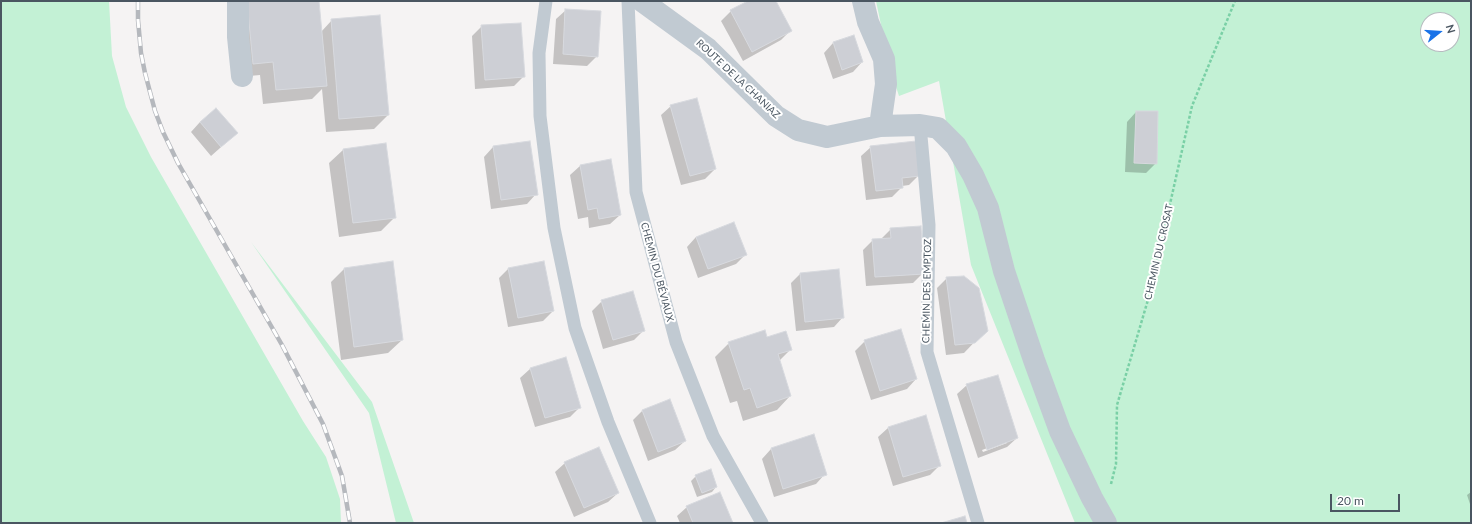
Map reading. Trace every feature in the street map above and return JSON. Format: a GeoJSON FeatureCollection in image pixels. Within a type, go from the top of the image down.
{"type":"FeatureCollection","features":[{"type":"Feature","properties":{"kind":"street"},"geometry":{"type":"LineString","coordinates":[[238,1],[238,37],[242,76]]}},
{"type":"Feature","properties":{"kind":"street","name":"ROUTE DE LA CHANIAZ"},"geometry":{"type":"LineString","coordinates":[[642,1],[708,49],[776,116],[798,130],[827,137],[880,126]]}},
{"type":"Feature","properties":{"kind":"street"},"geometry":{"type":"LineString","coordinates":[[863,1],[868,22],[884,59],[886,84],[880,126],[920,124],[938,128],[956,146],[973,175],[988,208],[1004,271],[1060,431],[1092,498],[1106,523]]}},
{"type":"Feature","properties":{"kind":"lane"},"geometry":{"type":"LineString","coordinates":[[546,1],[539,53],[540,116],[554,228],[575,328],[608,422],[650,523]]}},
{"type":"Feature","properties":{"kind":"lane","name":"CHEMIN DU BÉVIAUX"},"geometry":{"type":"LineString","coordinates":[[628,1],[636,192],[676,342],[713,436],[762,523]]}},
{"type":"Feature","properties":{"kind":"lane","name":"CHEMIN DES EMPTOZ"},"geometry":{"type":"LineString","coordinates":[[920,124],[928,225],[926,352],[978,523]]}},
{"type":"Feature","properties":{"kind":"path","name":"CHEMIN DU CROSAT"},"geometry":{"type":"LineString","coordinates":[[1092,498],[1111,485],[1116,464],[1117,405],[1150,293],[1192,106],[1235,1]]}},
{"type":"Feature","properties":{"kind":"green space"},"geometry":{"type":"Polygon","coordinates":[[[1,1],[109,1],[112,56],[126,107],[151,157],[303,421],[326,457],[340,499],[341,523],[1,523],[1,1]]]}},
{"type":"Feature","properties":{"kind":"green space"},"geometry":{"type":"Polygon","coordinates":[[[876,1],[1471,1],[1471,523],[1075,523],[971,265],[939,81],[899,96],[890,68],[876,1]]]}},
{"type":"Feature","properties":{"kind":"green space"},"geometry":{"type":"Polygon","coordinates":[[[251,242],[372,402],[414,523],[396,523],[369,413],[251,242]]]}},
{"type":"Feature","properties":{"kind":"building"},"geometry":{"type":"Polygon","coordinates":[[[247,1],[319,1],[327,86],[276,90],[273,62],[253,64],[247,1]]]}},
{"type":"Feature","properties":{"kind":"building"},"geometry":{"type":"Polygon","coordinates":[[[748,1],[776,1],[792,31],[752,52],[730,10],[748,1]]]}},
{"type":"Feature","properties":{"kind":"building"},"geometry":{"type":"Polygon","coordinates":[[[565,9],[601,11],[598,57],[563,54],[565,9]]]}},
{"type":"Feature","properties":{"kind":"building"},"geometry":{"type":"Polygon","coordinates":[[[380,15],[389,115],[339,119],[331,19],[380,15]]]}},
{"type":"Feature","properties":{"kind":"building"},"geometry":{"type":"Polygon","coordinates":[[[521,23],[525,77],[485,80],[481,25],[521,23]]]}},
{"type":"Feature","properties":{"kind":"building"},"geometry":{"type":"Polygon","coordinates":[[[854,35],[863,62],[842,70],[833,42],[854,35]]]}},
{"type":"Feature","properties":{"kind":"building"},"geometry":{"type":"Polygon","coordinates":[[[697,98],[716,169],[690,176],[670,105],[697,98]]]}},
{"type":"Feature","properties":{"kind":"building"},"geometry":{"type":"Polygon","coordinates":[[[216,108],[238,133],[221,147],[200,122],[216,108]]]}},
{"type":"Feature","properties":{"kind":"building"},"geometry":{"type":"Polygon","coordinates":[[[1136,111],[1158,111],[1157,164],[1134,163],[1136,111]]]}},
{"type":"Feature","properties":{"kind":"building"},"geometry":{"type":"Polygon","coordinates":[[[530,141],[538,195],[501,200],[493,146],[530,141]]]}},
{"type":"Feature","properties":{"kind":"building"},"geometry":{"type":"Polygon","coordinates":[[[916,141],[920,176],[902,178],[903,188],[876,191],[870,146],[916,141]]]}},
{"type":"Feature","properties":{"kind":"building"},"geometry":{"type":"Polygon","coordinates":[[[386,143],[396,218],[353,223],[343,149],[386,143]]]}},
{"type":"Feature","properties":{"kind":"building"},"geometry":{"type":"Polygon","coordinates":[[[611,159],[621,215],[599,219],[597,208],[588,210],[580,165],[611,159]]]}},
{"type":"Feature","properties":{"kind":"building"},"geometry":{"type":"Polygon","coordinates":[[[734,222],[747,255],[708,269],[696,237],[734,222]]]}},
{"type":"Feature","properties":{"kind":"building"},"geometry":{"type":"Polygon","coordinates":[[[921,226],[924,274],[875,277],[872,239],[891,238],[890,228],[921,226]]]}},
{"type":"Feature","properties":{"kind":"building"},"geometry":{"type":"Polygon","coordinates":[[[393,261],[403,340],[354,347],[344,268],[393,261]]]}},
{"type":"Feature","properties":{"kind":"building"},"geometry":{"type":"Polygon","coordinates":[[[544,261],[554,311],[518,318],[508,268],[544,261]]]}},
{"type":"Feature","properties":{"kind":"building"},"geometry":{"type":"Polygon","coordinates":[[[839,269],[844,318],[805,322],[800,273],[839,269]]]}},
{"type":"Feature","properties":{"kind":"building"},"geometry":{"type":"Polygon","coordinates":[[[964,276],[979,288],[988,331],[975,343],[955,345],[946,277],[964,276]]]}},
{"type":"Feature","properties":{"kind":"building"},"geometry":{"type":"Polygon","coordinates":[[[633,291],[645,331],[613,340],[601,300],[633,291]]]}},
{"type":"Feature","properties":{"kind":"building"},"geometry":{"type":"Polygon","coordinates":[[[901,329],[917,379],[880,391],[864,340],[901,329]]]}},
{"type":"Feature","properties":{"kind":"building"},"geometry":{"type":"Polygon","coordinates":[[[765,330],[767,337],[786,331],[792,350],[778,354],[791,396],[757,408],[750,388],[744,390],[728,342],[765,330]]]}},
{"type":"Feature","properties":{"kind":"building"},"geometry":{"type":"Polygon","coordinates":[[[566,357],[581,408],[545,418],[530,368],[566,357]]]}},
{"type":"Feature","properties":{"kind":"building"},"geometry":{"type":"Polygon","coordinates":[[[998,375],[1018,438],[987,450],[966,384],[998,375]]]}},
{"type":"Feature","properties":{"kind":"building"},"geometry":{"type":"Polygon","coordinates":[[[670,399],[686,441],[658,452],[642,410],[670,399]]]}},
{"type":"Feature","properties":{"kind":"building"},"geometry":{"type":"Polygon","coordinates":[[[926,415],[941,466],[903,477],[888,427],[926,415]]]}},
{"type":"Feature","properties":{"kind":"building"},"geometry":{"type":"Polygon","coordinates":[[[814,434],[827,475],[783,489],[771,448],[814,434]]]}},
{"type":"Feature","properties":{"kind":"building"},"geometry":{"type":"Polygon","coordinates":[[[599,447],[619,493],[584,508],[564,462],[599,447]]]}},
{"type":"Feature","properties":{"kind":"building"},"geometry":{"type":"Polygon","coordinates":[[[711,469],[717,487],[702,493],[695,475],[711,469]]]}},
{"type":"Feature","properties":{"kind":"building"},"geometry":{"type":"Polygon","coordinates":[[[720,492],[733,523],[693,523],[686,506],[720,492]]]}},
{"type":"Feature","properties":{"kind":"building"},"geometry":{"type":"Polygon","coordinates":[[[965,516],[967,523],[941,523],[965,516]]]}},
{"type":"Feature","properties":{"kind":"railway"},"geometry":{"type":"LineString","coordinates":[[138,1],[141,53],[155,111],[163,132],[178,163],[282,345],[323,424],[342,476],[350,523]]}}]}
